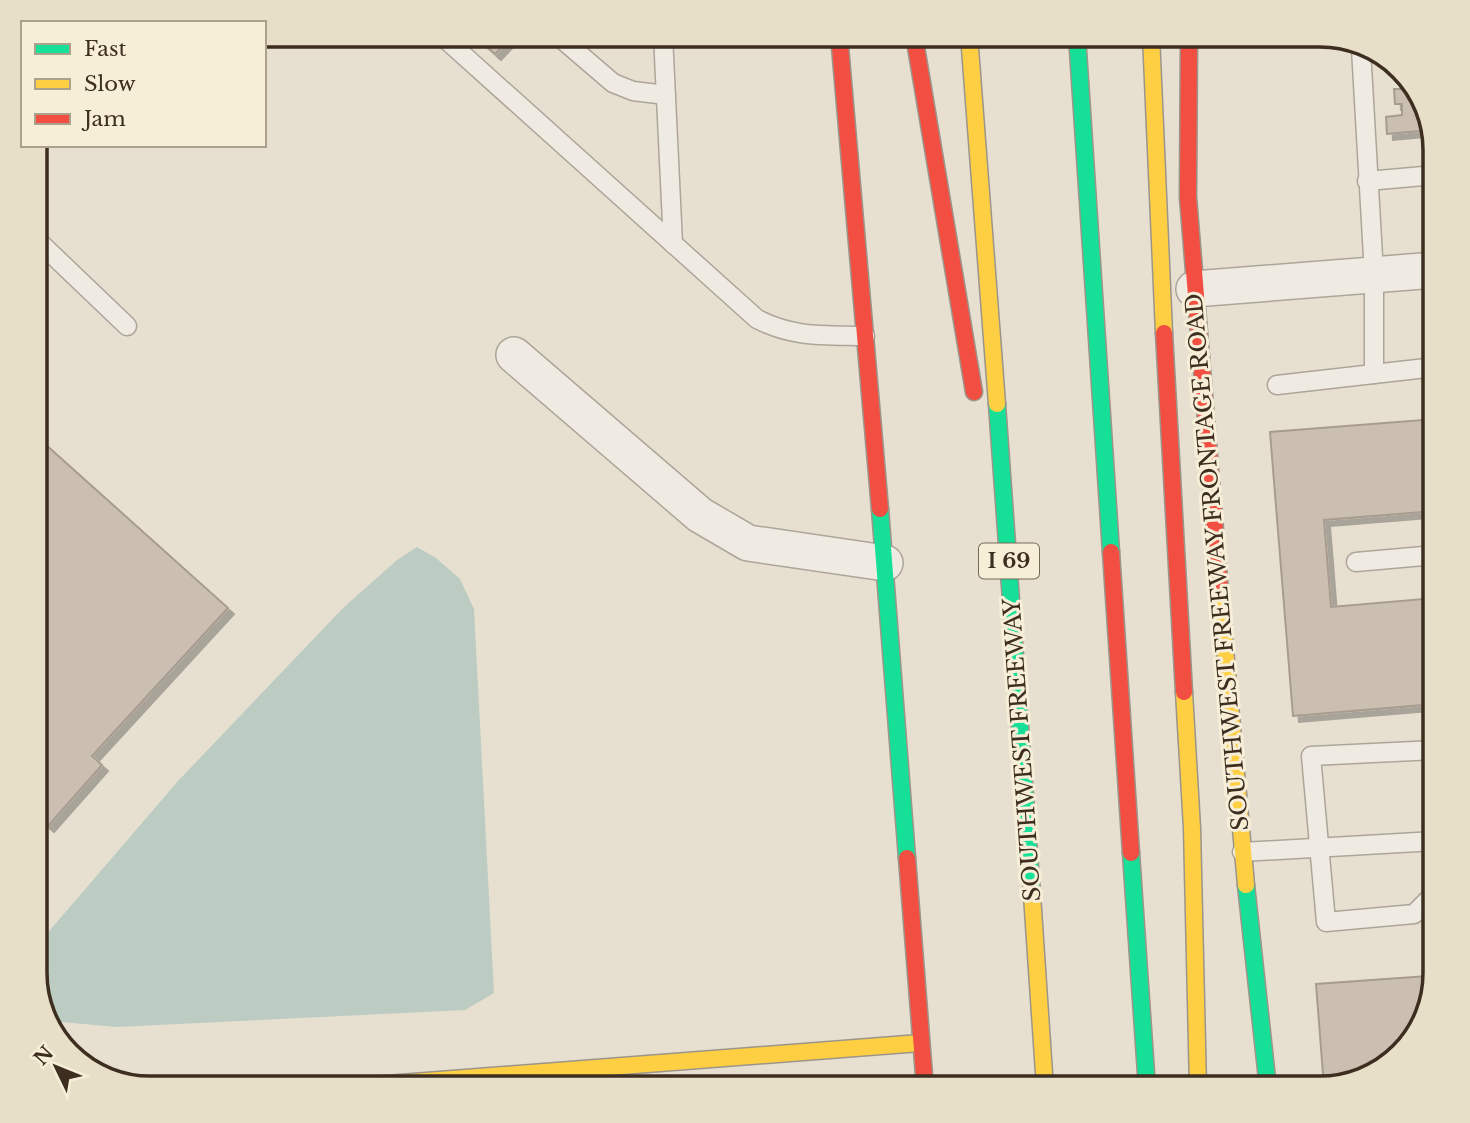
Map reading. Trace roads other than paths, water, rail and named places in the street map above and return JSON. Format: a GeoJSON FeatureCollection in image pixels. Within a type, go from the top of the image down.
{"type":"FeatureCollection","features":[{"type":"Feature","properties":{"kind":"main road"},"geometry":{"type":"LineString","coordinates":[[840,47],[885,563],[924,1076]]}},
{"type":"Feature","properties":{"kind":"main road"},"geometry":{"type":"LineString","coordinates":[[916,47],[976,404]]}},
{"type":"Feature","properties":{"kind":"main road","name":"SOUTHWEST FREEWAY"},"geometry":{"type":"LineString","coordinates":[[970,47],[1044,1076]]}},
{"type":"Feature","properties":{"kind":"main road"},"geometry":{"type":"LineString","coordinates":[[1078,47],[1146,1076]]}},
{"type":"Feature","properties":{"kind":"main road"},"geometry":{"type":"LineString","coordinates":[[1151,47],[1156,197],[1192,828],[1198,1076]]}},
{"type":"Feature","properties":{"kind":"main road","name":"SOUTHWEST FREEWAY FRONTAGE ROAD"},"geometry":{"type":"LineString","coordinates":[[1189,47],[1188,197],[1194,289],[1242,852],[1267,1076]]}},
{"type":"Feature","properties":{"kind":"main road"},"geometry":{"type":"LineString","coordinates":[[985,458],[1014,636]]}},
{"type":"Feature","properties":{"kind":"main road"},"geometry":{"type":"LineString","coordinates":[[500,1076],[920,1043]]}},
{"type":"Feature","properties":{"kind":"street"},"geometry":{"type":"LineString","coordinates":[[1194,289],[1423,271]]}},
{"type":"Feature","properties":{"kind":"street"},"geometry":{"type":"LineString","coordinates":[[514,355],[700,515],[748,543],[885,563]]}},
{"type":"Feature","properties":{"kind":"lane"},"geometry":{"type":"LineString","coordinates":[[454,47],[757,319],[776,329],[793,333],[865,336]]}},
{"type":"Feature","properties":{"kind":"lane"},"geometry":{"type":"LineString","coordinates":[[571,47],[613,83],[633,91],[666,95]]}},
{"type":"Feature","properties":{"kind":"lane"},"geometry":{"type":"LineString","coordinates":[[664,47],[673,244]]}},
{"type":"Feature","properties":{"kind":"lane"},"geometry":{"type":"LineString","coordinates":[[1361,57],[1374,274],[1374,374]]}},
{"type":"Feature","properties":{"kind":"lane"},"geometry":{"type":"LineString","coordinates":[[1367,181],[1423,176]]}},
{"type":"Feature","properties":{"kind":"lane"},"geometry":{"type":"LineString","coordinates":[[47,250],[127,326]]}},
{"type":"Feature","properties":{"kind":"lane"},"geometry":{"type":"LineString","coordinates":[[1277,385],[1423,368]]}},
{"type":"Feature","properties":{"kind":"lane"},"geometry":{"type":"LineString","coordinates":[[1356,562],[1423,556]]}},
{"type":"Feature","properties":{"kind":"lane"},"geometry":{"type":"LineString","coordinates":[[1423,751],[1311,756],[1326,922],[1414,914],[1423,905]]}},
{"type":"Feature","properties":{"kind":"lane"},"geometry":{"type":"LineString","coordinates":[[1242,852],[1423,842]]}}]}
